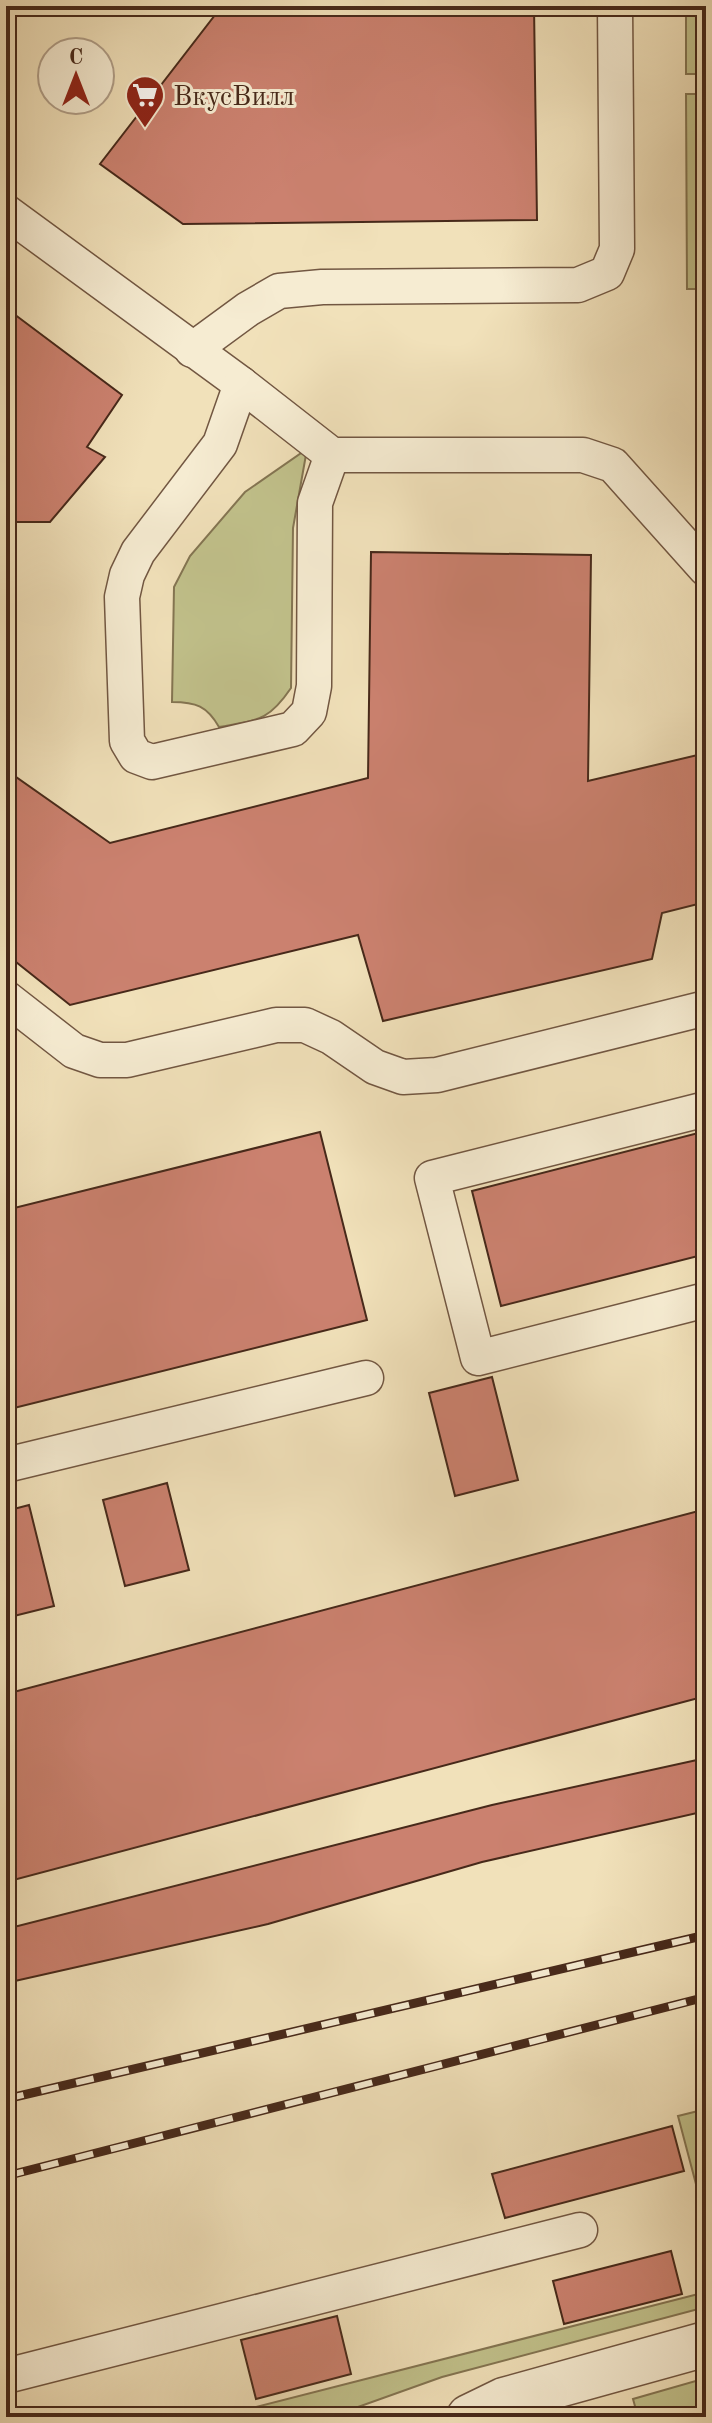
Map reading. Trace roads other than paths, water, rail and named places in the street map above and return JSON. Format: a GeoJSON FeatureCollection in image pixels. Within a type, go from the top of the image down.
{"type":"FeatureCollection","features":[{"type":"Feature","properties":{"kind":"street"},"geometry":{"type":"LineString","coordinates":[[469,2417],[504,2400],[706,2344]]}},
{"type":"Feature","properties":{"kind":"lane"},"geometry":{"type":"LineString","coordinates":[[192,350],[248,309],[279,291],[322,287],[578,285],[607,273],[617,249],[615,6]]}},
{"type":"Feature","properties":{"kind":"lane"},"geometry":{"type":"LineString","coordinates":[[6,212],[241,384],[332,455],[583,455],[613,465],[706,569]]}},
{"type":"Feature","properties":{"kind":"lane"},"geometry":{"type":"LineString","coordinates":[[241,384],[220,444],[138,552],[127,575],[122,597],[127,741],[136,756],[152,762],[293,729],[309,712],[314,686],[315,503],[332,455]]}},
{"type":"Feature","properties":{"kind":"lane"},"geometry":{"type":"LineString","coordinates":[[6,998],[74,1051],[100,1060],[127,1060],[276,1025],[305,1025],[331,1037],[375,1067],[403,1077],[437,1075],[706,1008]]}},
{"type":"Feature","properties":{"kind":"lane"},"geometry":{"type":"LineString","coordinates":[[706,1109],[432,1178],[478,1358],[706,1300]]}},
{"type":"Feature","properties":{"kind":"lane"},"geometry":{"type":"LineString","coordinates":[[6,1465],[366,1378]]}},
{"type":"Feature","properties":{"kind":"lane"},"geometry":{"type":"LineString","coordinates":[[6,2376],[580,2230]]}},
{"type":"Feature","properties":{"kind":"railway"},"geometry":{"type":"LineString","coordinates":[[6,2099],[706,1935]]}},
{"type":"Feature","properties":{"kind":"railway"},"geometry":{"type":"LineString","coordinates":[[6,2176],[706,1997]]}},
{"type":"Feature","properties":{"kind":"place","name":"ВкусВилл"},"geometry":{"type":"Point","coordinates":[145,129]}}]}
